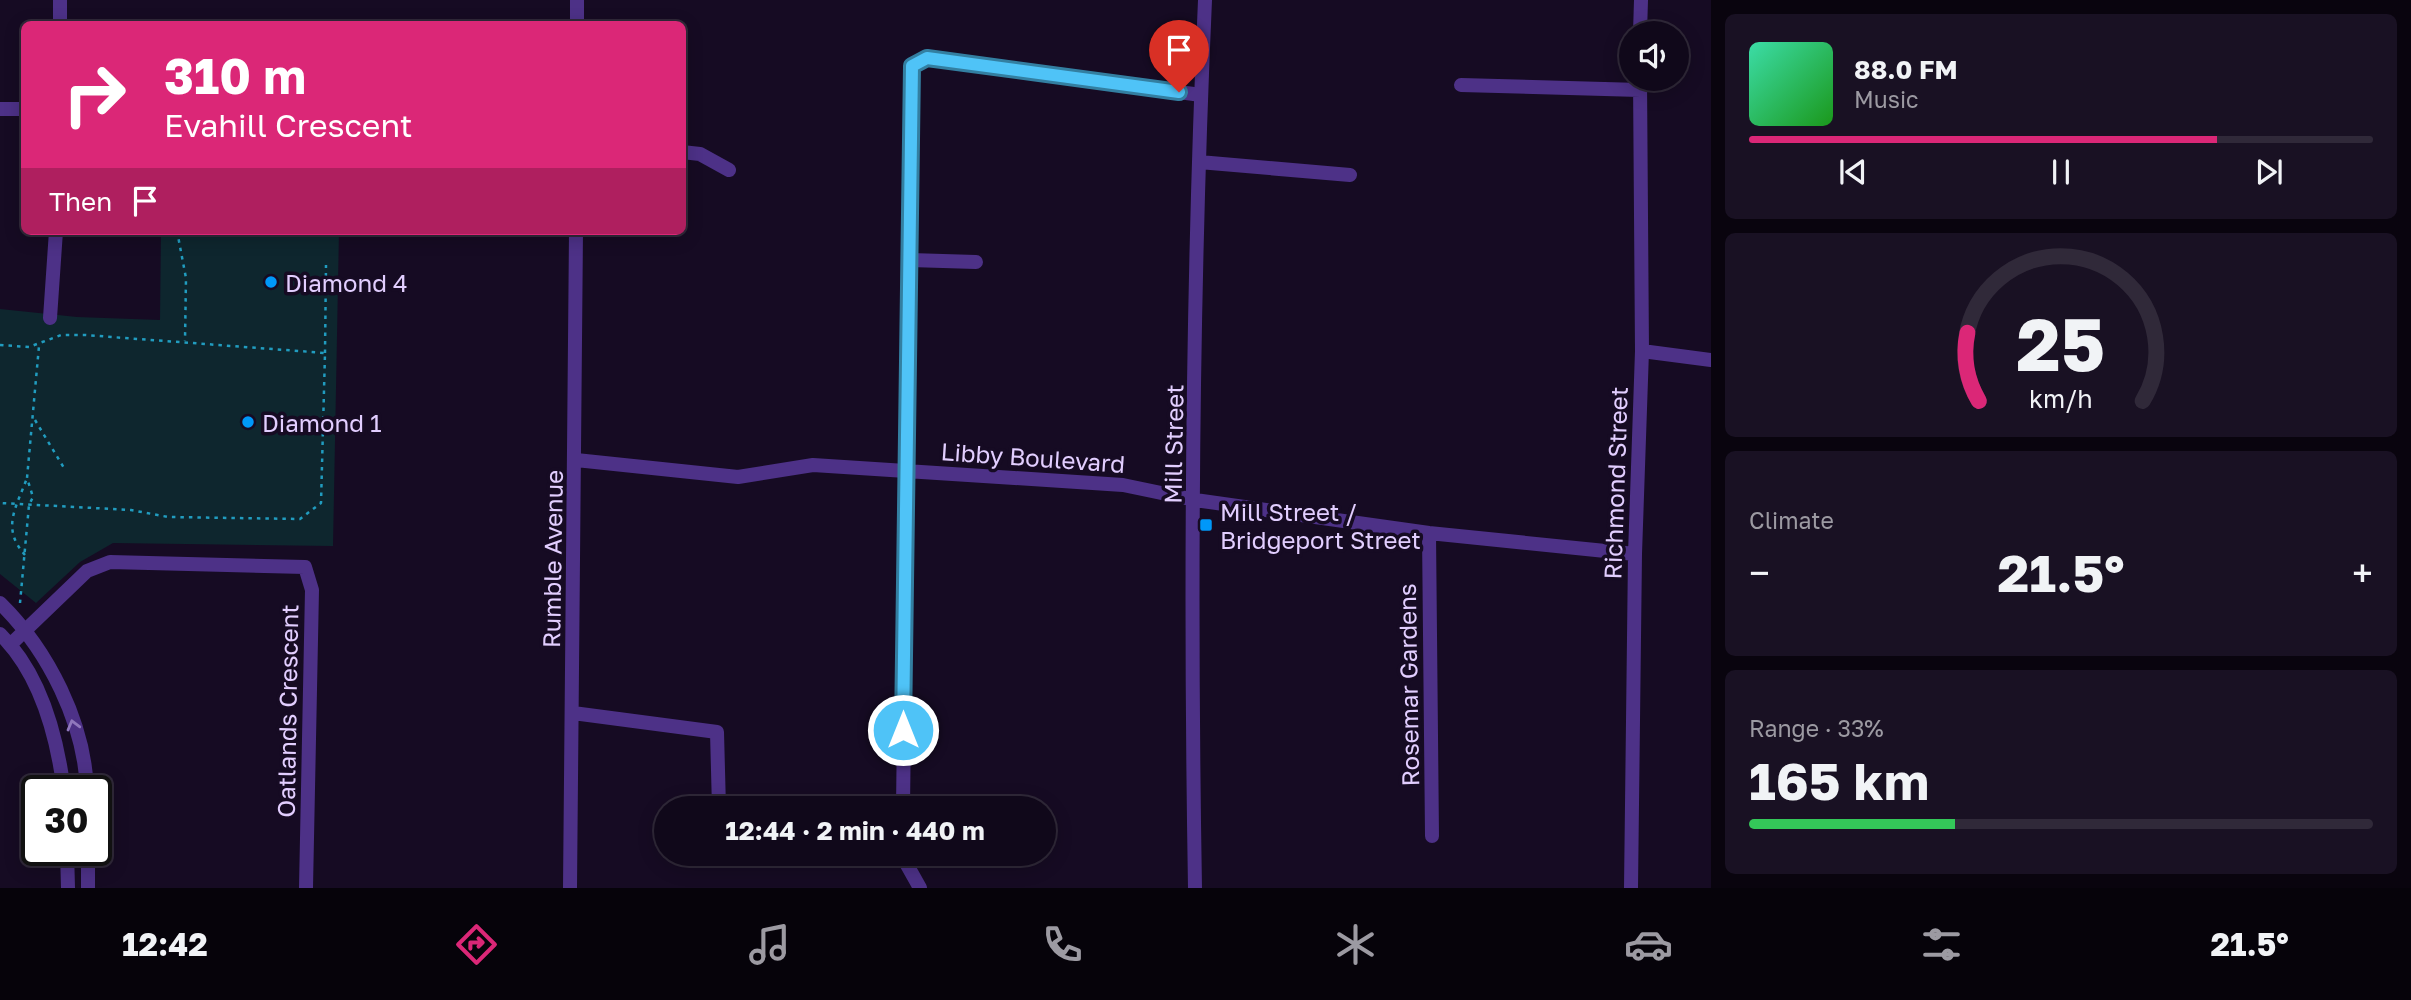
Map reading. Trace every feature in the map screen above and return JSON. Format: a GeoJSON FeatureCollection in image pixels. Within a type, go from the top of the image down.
{"type":"FeatureCollection","features":[{"type":"Feature","properties":{"kind":"street"},"geometry":{"type":"LineString","coordinates":[[60,0],[60,21]]}},
{"type":"Feature","properties":{"kind":"street"},"geometry":{"type":"LineString","coordinates":[[577,0],[577,21]]}},
{"type":"Feature","properties":{"kind":"street","name":"Mill Street"},"geometry":{"type":"LineString","coordinates":[[1195,888],[1192,681],[1199,162],[1205,0]]}},
{"type":"Feature","properties":{"kind":"street"},"geometry":{"type":"LineString","coordinates":[[1640,21],[1641,0]]}},
{"type":"Feature","properties":{"kind":"street"},"geometry":{"type":"LineString","coordinates":[[903,796],[912,66],[927,58],[1201,95]]}},
{"type":"Feature","properties":{"kind":"street"},"geometry":{"type":"LineString","coordinates":[[1461,85],[1619,85]]}},
{"type":"Feature","properties":{"kind":"street","name":"Richmond Street"},"geometry":{"type":"LineString","coordinates":[[1631,888],[1635,554],[1642,351],[1640,91]]}},
{"type":"Feature","properties":{"kind":"street"},"geometry":{"type":"LineString","coordinates":[[0,109],[21,109]]}},
{"type":"Feature","properties":{"kind":"street"},"geometry":{"type":"LineString","coordinates":[[686,152],[700,154],[729,170]]}},
{"type":"Feature","properties":{"kind":"street"},"geometry":{"type":"LineString","coordinates":[[1199,162],[1350,175]]}},
{"type":"Feature","properties":{"kind":"street"},"geometry":{"type":"LineString","coordinates":[[50,318],[56,235]]}},
{"type":"Feature","properties":{"kind":"street","name":"Rumble Avenue"},"geometry":{"type":"LineString","coordinates":[[570,888],[576,235]]}},
{"type":"Feature","properties":{"kind":"street"},"geometry":{"type":"LineString","coordinates":[[909,260],[976,262]]}},
{"type":"Feature","properties":{"kind":"street"},"geometry":{"type":"LineString","coordinates":[[1642,351],[1711,359]]}},
{"type":"Feature","properties":{"kind":"street","name":"Libby Boulevard"},"geometry":{"type":"LineString","coordinates":[[576,460],[738,477],[813,465],[905,469],[1012,480],[1123,485],[1195,500],[1429,533],[1635,554]]}},
{"type":"Feature","properties":{"kind":"street","name":"Rosemar Gardens"},"geometry":{"type":"LineString","coordinates":[[1429,533],[1432,836]]}},
{"type":"Feature","properties":{"kind":"street","name":"Oatlands Crescent"},"geometry":{"type":"LineString","coordinates":[[5,639],[25,628],[87,571],[110,562],[305,567],[312,590],[306,888]]}},
{"type":"Feature","properties":{"kind":"street"},"geometry":{"type":"LineString","coordinates":[[0,603],[25,628],[50,667],[70,712],[86,775]]}},
{"type":"Feature","properties":{"kind":"street"},"geometry":{"type":"LineString","coordinates":[[5,639],[39,693],[58,743],[62,775]]}},
{"type":"Feature","properties":{"kind":"street"},"geometry":{"type":"LineString","coordinates":[[573,713],[717,732],[719,796]]}},
{"type":"Feature","properties":{"kind":"street"},"geometry":{"type":"LineString","coordinates":[[67,866],[68,888]]}},
{"type":"Feature","properties":{"kind":"street"},"geometry":{"type":"LineString","coordinates":[[88,866],[88,888]]}},
{"type":"Feature","properties":{"kind":"street"},"geometry":{"type":"LineString","coordinates":[[908,866],[920,888]]}},
{"type":"Feature","properties":{"kind":"path"},"geometry":{"type":"LineString","coordinates":[[178,235],[186,278],[185,341]]}},
{"type":"Feature","properties":{"kind":"path"},"geometry":{"type":"LineString","coordinates":[[0,503],[131,510],[168,517],[300,519],[320,503],[326,265]]}},
{"type":"Feature","properties":{"kind":"path"},"geometry":{"type":"LineString","coordinates":[[0,345],[39,346],[61,335],[85,335],[325,353]]}},
{"type":"Feature","properties":{"kind":"path"},"geometry":{"type":"LineString","coordinates":[[26,556],[17,546],[10,525],[27,478],[39,346]]}},
{"type":"Feature","properties":{"kind":"path"},"geometry":{"type":"LineString","coordinates":[[34,418],[64,468]]}},
{"type":"Feature","properties":{"kind":"path"},"geometry":{"type":"LineString","coordinates":[[20,606],[29,505],[33,497],[27,478]]}},
{"type":"Feature","properties":{"kind":"shaded area"},"geometry":{"type":"Polygon","coordinates":[[[161,235],[339,235],[333,546],[113,543],[80,562],[36,603],[0,574],[0,309],[77,317],[160,320],[161,235]]]}},
{"type":"Feature","properties":{"kind":"place","name":"Diamond 4"},"geometry":{"type":"Point","coordinates":[271,282]}},
{"type":"Feature","properties":{"kind":"place","name":"Diamond 1"},"geometry":{"type":"Point","coordinates":[248,422]}},
{"type":"Feature","properties":{"kind":"place","name":"Mill Street / Bridgeport Street"},"geometry":{"type":"Point","coordinates":[1206,525]}},
{"type":"Feature","properties":{"kind":"route"},"geometry":{"type":"LineString","coordinates":[[903,730],[912,66],[927,58],[1179,92]]}}]}
